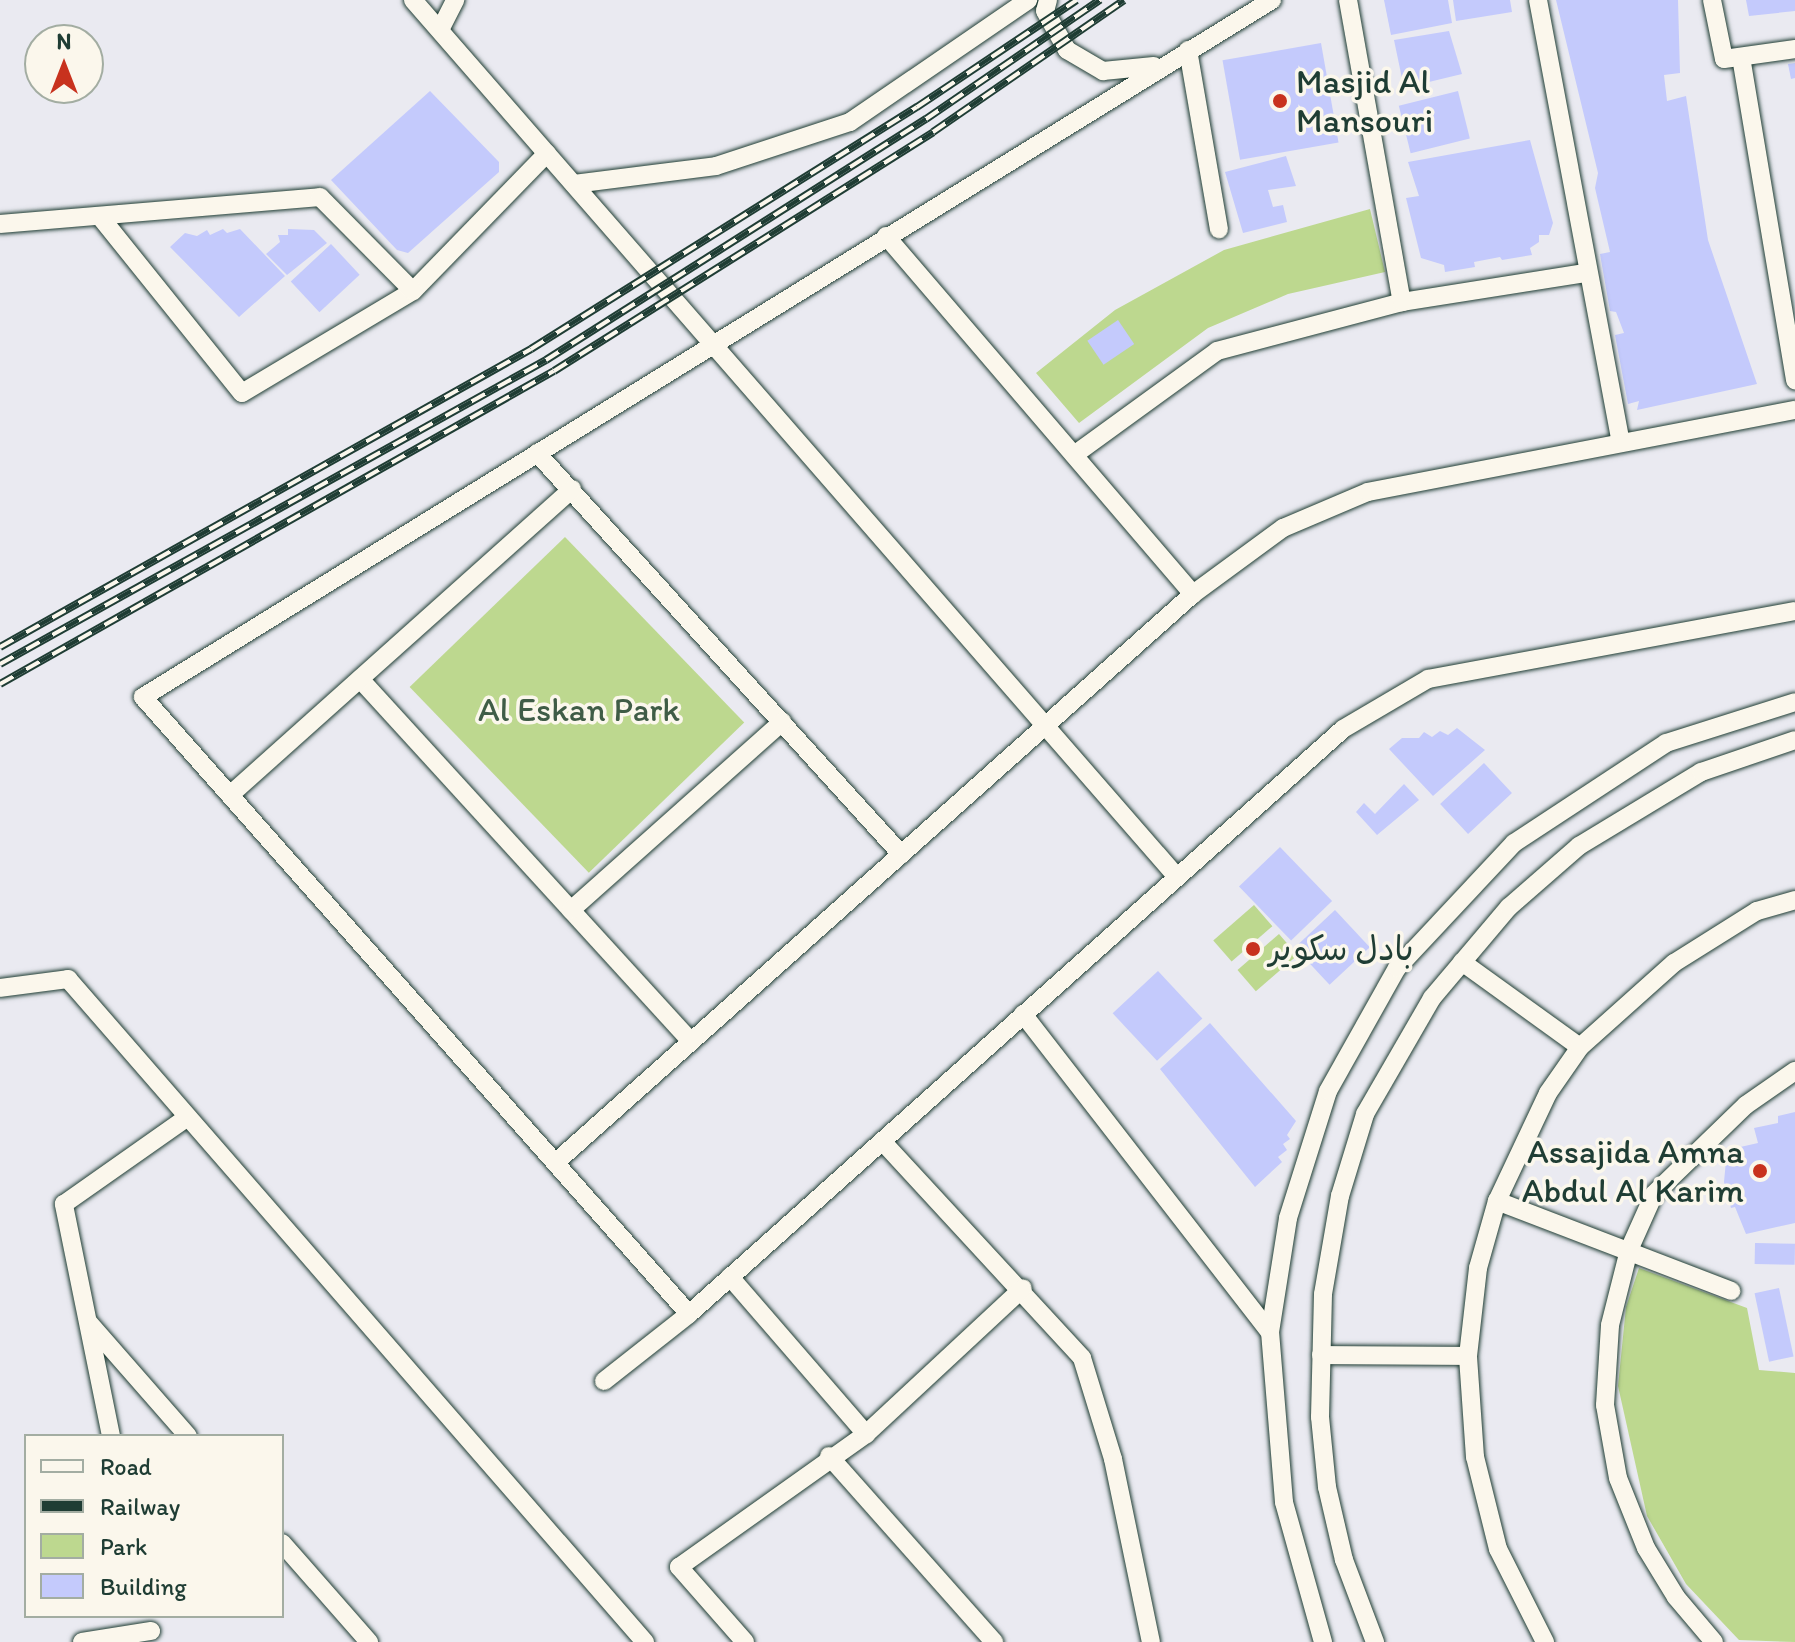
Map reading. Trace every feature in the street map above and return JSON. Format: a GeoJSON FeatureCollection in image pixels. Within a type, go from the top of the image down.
{"type":"FeatureCollection","features":[{"type":"Feature","properties":{"kind":"street"},"geometry":{"type":"LineString","coordinates":[[413,0],[710,345],[1177,877]]}},
{"type":"Feature","properties":{"kind":"street"},"geometry":{"type":"LineString","coordinates":[[440,30],[455,0]]}},
{"type":"Feature","properties":{"kind":"street"},"geometry":{"type":"LineString","coordinates":[[574,184],[716,166],[850,122],[1028,0]]}},
{"type":"Feature","properties":{"kind":"street"},"geometry":{"type":"LineString","coordinates":[[1048,0],[1045,11],[1067,50],[1103,71],[1160,66]]}},
{"type":"Feature","properties":{"kind":"street"},"geometry":{"type":"LineString","coordinates":[[689,1314],[143,697],[1160,66],[1264,3],[1286,0]]}},
{"type":"Feature","properties":{"kind":"street"},"geometry":{"type":"LineString","coordinates":[[1348,0],[1402,302]]}},
{"type":"Feature","properties":{"kind":"street"},"geometry":{"type":"LineString","coordinates":[[1538,0],[1586,273],[1620,440]]}},
{"type":"Feature","properties":{"kind":"street"},"geometry":{"type":"LineString","coordinates":[[1712,0],[1724,59],[1795,49]]}},
{"type":"Feature","properties":{"kind":"street"},"geometry":{"type":"LineString","coordinates":[[1188,50],[1219,229]]}},
{"type":"Feature","properties":{"kind":"street"},"geometry":{"type":"LineString","coordinates":[[1741,57],[1795,381]]}},
{"type":"Feature","properties":{"kind":"street"},"geometry":{"type":"LineString","coordinates":[[102,219],[242,393],[413,291],[547,153]]}},
{"type":"Feature","properties":{"kind":"street"},"geometry":{"type":"LineString","coordinates":[[0,224],[102,219],[320,197],[413,291]]}},
{"type":"Feature","properties":{"kind":"street"},"geometry":{"type":"LineString","coordinates":[[886,236],[1193,594]]}},
{"type":"Feature","properties":{"kind":"street"},"geometry":{"type":"LineString","coordinates":[[1074,455],[1217,351],[1402,302],[1586,273]]}},
{"type":"Feature","properties":{"kind":"street"},"geometry":{"type":"LineString","coordinates":[[555,1163],[1193,594],[1283,528],[1368,492],[1620,440],[1795,410]]}},
{"type":"Feature","properties":{"kind":"street"},"geometry":{"type":"LineString","coordinates":[[537,453],[901,854]]}},
{"type":"Feature","properties":{"kind":"street"},"geometry":{"type":"LineString","coordinates":[[230,795],[572,489]]}},
{"type":"Feature","properties":{"kind":"street"},"geometry":{"type":"LineString","coordinates":[[604,1381],[689,1314],[1343,729],[1428,679],[1795,611]]}},
{"type":"Feature","properties":{"kind":"street"},"geometry":{"type":"LineString","coordinates":[[360,679],[691,1042]]}},
{"type":"Feature","properties":{"kind":"street"},"geometry":{"type":"LineString","coordinates":[[1323,1642],[1284,1502],[1270,1332],[1288,1218],[1328,1091],[1397,968],[1514,843],[1666,743],[1795,702]]}},
{"type":"Feature","properties":{"kind":"street"},"geometry":{"type":"LineString","coordinates":[[571,910],[782,722]]}},
{"type":"Feature","properties":{"kind":"street"},"geometry":{"type":"LineString","coordinates":[[1375,1642],[1344,1560],[1327,1487],[1321,1355],[1323,1294],[1340,1196],[1365,1114],[1432,998],[1509,907],[1579,846],[1701,772],[1795,740]]}},
{"type":"Feature","properties":{"kind":"street"},"geometry":{"type":"LineString","coordinates":[[1536,1639],[1494,1533],[1475,1457],[1468,1356],[1478,1268],[1497,1201],[1548,1093],[1580,1047],[1674,963],[1757,911],[1795,900]]}},
{"type":"Feature","properties":{"kind":"street"},"geometry":{"type":"LineString","coordinates":[[1462,962],[1580,1047]]}},
{"type":"Feature","properties":{"kind":"street"},"geometry":{"type":"LineString","coordinates":[[0,988],[68,979],[645,1642]]}},
{"type":"Feature","properties":{"kind":"street"},"geometry":{"type":"LineString","coordinates":[[1023,1014],[1270,1332]]}},
{"type":"Feature","properties":{"kind":"street"},"geometry":{"type":"LineString","coordinates":[[1703,1639],[1646,1548],[1618,1478],[1605,1405],[1610,1325],[1629,1250],[1654,1194],[1746,1105],[1795,1071]]}},
{"type":"Feature","properties":{"kind":"street"},"geometry":{"type":"LineString","coordinates":[[111,1434],[64,1204],[188,1117]]}},
{"type":"Feature","properties":{"kind":"street"},"geometry":{"type":"LineString","coordinates":[[882,1141],[1023,1288],[1082,1358],[1113,1459],[1151,1642]]}},
{"type":"Feature","properties":{"kind":"street"},"geometry":{"type":"LineString","coordinates":[[1497,1201],[1731,1291]]}},
{"type":"Feature","properties":{"kind":"street"},"geometry":{"type":"LineString","coordinates":[[730,1277],[866,1434]]}},
{"type":"Feature","properties":{"kind":"street"},"geometry":{"type":"LineString","coordinates":[[745,1642],[679,1567],[829,1456],[866,1434],[1023,1288]]}},
{"type":"Feature","properties":{"kind":"street"},"geometry":{"type":"LineString","coordinates":[[87,1321],[186,1434]]}},
{"type":"Feature","properties":{"kind":"street"},"geometry":{"type":"LineString","coordinates":[[1321,1355],[1468,1356]]}},
{"type":"Feature","properties":{"kind":"street"},"geometry":{"type":"LineString","coordinates":[[829,1456],[994,1642]]}},
{"type":"Feature","properties":{"kind":"street"},"geometry":{"type":"LineString","coordinates":[[284,1545],[369,1642]]}},
{"type":"Feature","properties":{"kind":"street"},"geometry":{"type":"LineString","coordinates":[[82,1642],[151,1630]]}},
{"type":"Feature","properties":{"kind":"green space"},"geometry":{"type":"Polygon","coordinates":[[[1370,209],[1385,272],[1288,294],[1208,328],[1079,423],[1036,373],[1115,310],[1224,250],[1370,209]]]}},
{"type":"Feature","properties":{"kind":"green space","name":"Al Eskan Park"},"geometry":{"type":"Polygon","coordinates":[[[565,537],[744,723],[589,873],[410,687],[565,537]]]}},
{"type":"Feature","properties":{"kind":"green space"},"geometry":{"type":"Polygon","coordinates":[[[1254,905],[1272,926],[1232,962],[1213,940],[1254,905]]]}},
{"type":"Feature","properties":{"kind":"green space"},"geometry":{"type":"Polygon","coordinates":[[[1279,934],[1297,955],[1256,991],[1237,970],[1279,934]]]}},
{"type":"Feature","properties":{"kind":"green space"},"geometry":{"type":"Polygon","coordinates":[[[1639,1268],[1747,1308],[1759,1370],[1795,1373],[1795,1642],[1739,1640],[1686,1584],[1647,1516],[1618,1386],[1626,1307],[1639,1268]]]}},
{"type":"Feature","properties":{"kind":"building"},"geometry":{"type":"Polygon","coordinates":[[[1384,0],[1448,0],[1452,23],[1391,35],[1384,0]]]}},
{"type":"Feature","properties":{"kind":"building"},"geometry":{"type":"Polygon","coordinates":[[[1453,0],[1510,0],[1512,12],[1456,21],[1453,0]]]}},
{"type":"Feature","properties":{"kind":"building"},"geometry":{"type":"Polygon","coordinates":[[[1556,0],[1678,0],[1680,73],[1664,75],[1667,101],[1686,96],[1708,240],[1757,384],[1637,410],[1639,401],[1628,404],[1615,335],[1624,333],[1616,312],[1610,311],[1600,254],[1610,252],[1595,188],[1598,173],[1556,0]]]}},
{"type":"Feature","properties":{"kind":"building"},"geometry":{"type":"Polygon","coordinates":[[[1746,0],[1795,0],[1795,11],[1749,16],[1746,0]]]}},
{"type":"Feature","properties":{"kind":"building"},"geometry":{"type":"Polygon","coordinates":[[[1449,31],[1462,74],[1404,88],[1394,40],[1449,31]]]}},
{"type":"Feature","properties":{"kind":"building","name":"Masjid Al Mansouri"},"geometry":{"type":"Polygon","coordinates":[[[1321,43],[1339,142],[1240,160],[1223,60],[1321,43]]]}},
{"type":"Feature","properties":{"kind":"building"},"geometry":{"type":"Polygon","coordinates":[[[1795,63],[1795,78],[1791,79],[1788,64],[1795,63]]]}},
{"type":"Feature","properties":{"kind":"building"},"geometry":{"type":"Polygon","coordinates":[[[430,91],[499,162],[499,172],[408,253],[397,250],[331,180],[430,91]]]}},
{"type":"Feature","properties":{"kind":"building"},"geometry":{"type":"Polygon","coordinates":[[[1458,91],[1470,139],[1411,153],[1399,106],[1458,91]]]}},
{"type":"Feature","properties":{"kind":"building"},"geometry":{"type":"Polygon","coordinates":[[[1530,140],[1553,223],[1549,235],[1539,235],[1539,242],[1530,248],[1532,255],[1474,262],[1475,267],[1445,272],[1444,265],[1421,258],[1406,198],[1419,196],[1408,162],[1530,140]]]}},
{"type":"Feature","properties":{"kind":"building"},"geometry":{"type":"Polygon","coordinates":[[[1286,156],[1296,186],[1268,190],[1273,207],[1283,205],[1287,222],[1243,233],[1225,172],[1286,156]]]}},
{"type":"Feature","properties":{"kind":"building"},"geometry":{"type":"Polygon","coordinates":[[[223,229],[227,233],[240,229],[285,276],[239,317],[170,247],[185,233],[197,236],[207,230],[210,235],[223,229]]]}},
{"type":"Feature","properties":{"kind":"building"},"geometry":{"type":"Polygon","coordinates":[[[288,229],[314,230],[327,243],[287,275],[266,254],[280,242],[278,235],[288,235],[288,229]]]}},
{"type":"Feature","properties":{"kind":"building"},"geometry":{"type":"Polygon","coordinates":[[[331,244],[360,275],[319,312],[291,282],[331,244]]]}},
{"type":"Feature","properties":{"kind":"building"},"geometry":{"type":"Polygon","coordinates":[[[1118,320],[1134,344],[1104,365],[1087,341],[1118,320]]]}},
{"type":"Feature","properties":{"kind":"building"},"geometry":{"type":"Polygon","coordinates":[[[1457,728],[1485,750],[1433,796],[1389,749],[1402,738],[1419,738],[1424,732],[1432,737],[1440,731],[1448,735],[1457,728]]]}},
{"type":"Feature","properties":{"kind":"building"},"geometry":{"type":"Polygon","coordinates":[[[1484,763],[1512,793],[1468,834],[1440,804],[1484,763]]]}},
{"type":"Feature","properties":{"kind":"building"},"geometry":{"type":"Polygon","coordinates":[[[1404,784],[1419,800],[1377,835],[1356,812],[1364,803],[1375,814],[1404,784]]]}},
{"type":"Feature","properties":{"kind":"building"},"geometry":{"type":"Polygon","coordinates":[[[1280,847],[1332,901],[1291,941],[1239,887],[1280,847]]]}},
{"type":"Feature","properties":{"kind":"building"},"geometry":{"type":"Polygon","coordinates":[[[1335,910],[1370,947],[1330,985],[1295,948],[1335,910]]]}},
{"type":"Feature","properties":{"kind":"building"},"geometry":{"type":"Polygon","coordinates":[[[1158,971],[1202,1019],[1157,1061],[1113,1013],[1158,971]]]}},
{"type":"Feature","properties":{"kind":"building"},"geometry":{"type":"Polygon","coordinates":[[[1210,1023],[1296,1121],[1287,1135],[1290,1139],[1283,1144],[1287,1150],[1278,1157],[1282,1162],[1255,1187],[1160,1069],[1210,1023]]]}},
{"type":"Feature","properties":{"kind":"building","name":"Assajida Amna Abdul Al Karim"},"geometry":{"type":"Polygon","coordinates":[[[1795,1112],[1795,1223],[1746,1234],[1735,1207],[1731,1208],[1724,1182],[1727,1150],[1758,1143],[1754,1128],[1778,1123],[1778,1116],[1795,1112]]]}},
{"type":"Feature","properties":{"kind":"building"},"geometry":{"type":"Polygon","coordinates":[[[1755,1243],[1795,1244],[1795,1265],[1755,1264],[1755,1243]]]}},
{"type":"Feature","properties":{"kind":"building"},"geometry":{"type":"Polygon","coordinates":[[[1779,1288],[1794,1356],[1769,1362],[1755,1293],[1779,1288]]]}},
{"type":"Feature","properties":{"kind":"railway"},"geometry":{"type":"LineString","coordinates":[[0,647],[531,349],[917,107],[1077,0]]}},
{"type":"Feature","properties":{"kind":"railway"},"geometry":{"type":"LineString","coordinates":[[0,664],[546,360],[926,119],[1100,0]]}},
{"type":"Feature","properties":{"kind":"railway"},"geometry":{"type":"LineString","coordinates":[[0,684],[554,371],[933,132],[1124,0]]}},
{"type":"Feature","properties":{"kind":"place","name":"Masjid Al Mansouri"},"geometry":{"type":"Point","coordinates":[1280,101]}},
{"type":"Feature","properties":{"kind":"place","name":"بادل سكوير"},"geometry":{"type":"Point","coordinates":[1253,949]}},
{"type":"Feature","properties":{"kind":"place","name":"Assajida Amna Abdul Al Karim"},"geometry":{"type":"Point","coordinates":[1760,1171]}}]}
